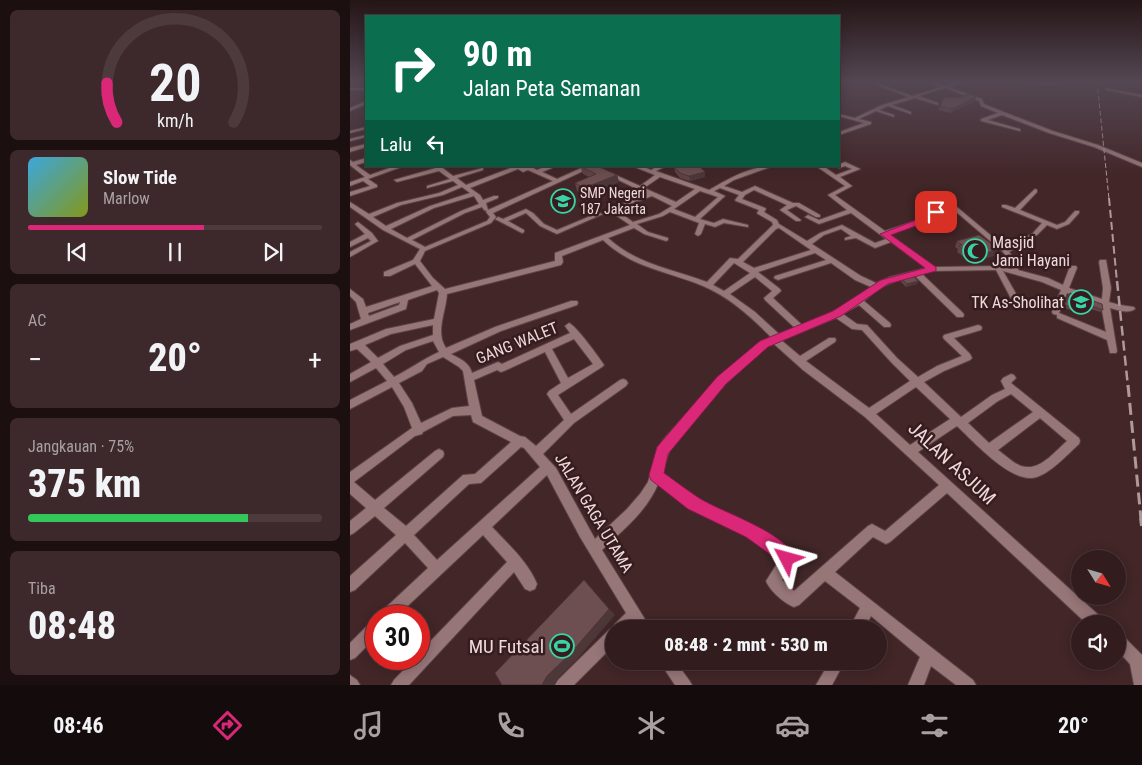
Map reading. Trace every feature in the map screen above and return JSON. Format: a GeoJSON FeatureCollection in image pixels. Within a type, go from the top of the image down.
{"type":"FeatureCollection","features":[{"type":"Feature","properties":{"kind":"street"},"geometry":{"type":"LineString","coordinates":[[856,119],[869,113]]}},
{"type":"Feature","properties":{"kind":"street"},"geometry":{"type":"LineString","coordinates":[[884,113],[892,116]]}},
{"type":"Feature","properties":{"kind":"street"},"geometry":{"type":"LineString","coordinates":[[1018,130],[983,120],[1002,113],[1051,132],[1094,145],[1142,165]]}},
{"type":"Feature","properties":{"kind":"street"},"geometry":{"type":"LineString","coordinates":[[840,115],[869,123],[840,134]]}},
{"type":"Feature","properties":{"kind":"street"},"geometry":{"type":"LineString","coordinates":[[350,130],[365,127]]}},
{"type":"Feature","properties":{"kind":"street"},"geometry":{"type":"LineString","coordinates":[[350,140],[365,136]]}},
{"type":"Feature","properties":{"kind":"street"},"geometry":{"type":"LineString","coordinates":[[350,150],[365,146]]}},
{"type":"Feature","properties":{"kind":"street"},"geometry":{"type":"LineString","coordinates":[[359,159],[365,158]]}},
{"type":"Feature","properties":{"kind":"street"},"geometry":{"type":"LineString","coordinates":[[350,194],[375,186],[351,163],[365,158]]}},
{"type":"Feature","properties":{"kind":"street"},"geometry":{"type":"LineString","coordinates":[[835,177],[857,169],[845,164],[840,165]]}},
{"type":"Feature","properties":{"kind":"street"},"geometry":{"type":"LineString","coordinates":[[350,184],[397,167]]}},
{"type":"Feature","properties":{"kind":"street"},"geometry":{"type":"LineString","coordinates":[[367,217],[399,204],[444,193],[450,189],[519,167],[522,169],[530,167],[557,181]]}},
{"type":"Feature","properties":{"kind":"street"},"geometry":{"type":"LineString","coordinates":[[537,172],[550,167]]}},
{"type":"Feature","properties":{"kind":"street"},"geometry":{"type":"LineString","coordinates":[[594,167],[676,205]]}},
{"type":"Feature","properties":{"kind":"street"},"geometry":{"type":"LineString","coordinates":[[638,167],[722,196],[696,219]]}},
{"type":"Feature","properties":{"kind":"street"},"geometry":{"type":"LineString","coordinates":[[650,172],[661,167]]}},
{"type":"Feature","properties":{"kind":"street"},"geometry":{"type":"LineString","coordinates":[[710,192],[732,179],[767,167]]}},
{"type":"Feature","properties":{"kind":"street"},"geometry":{"type":"LineString","coordinates":[[820,167],[848,187],[831,195],[932,269]]}},
{"type":"Feature","properties":{"kind":"street"},"geometry":{"type":"LineString","coordinates":[[825,171],[835,167]]}},
{"type":"Feature","properties":{"kind":"street"},"geometry":{"type":"LineString","coordinates":[[398,180],[438,168],[474,194],[491,214],[522,231]]}},
{"type":"Feature","properties":{"kind":"street"},"geometry":{"type":"LineString","coordinates":[[387,274],[416,261],[418,254],[425,250],[488,223],[491,214],[581,168]]}},
{"type":"Feature","properties":{"kind":"street"},"geometry":{"type":"LineString","coordinates":[[429,186],[482,169]]}},
{"type":"Feature","properties":{"kind":"street"},"geometry":{"type":"LineString","coordinates":[[622,198],[659,175]]}},
{"type":"Feature","properties":{"kind":"street"},"geometry":{"type":"LineString","coordinates":[[720,186],[743,194]]}},
{"type":"Feature","properties":{"kind":"street"},"geometry":{"type":"LineString","coordinates":[[792,205],[755,188],[738,199],[762,209],[760,213],[775,221],[780,227],[831,261],[876,286]]}},
{"type":"Feature","properties":{"kind":"street"},"geometry":{"type":"LineString","coordinates":[[350,326],[365,315],[404,298],[558,263],[558,255],[656,217],[670,210],[700,189]]}},
{"type":"Feature","properties":{"kind":"street"},"geometry":{"type":"LineString","coordinates":[[1016,211],[1035,192]]}},
{"type":"Feature","properties":{"kind":"street"},"geometry":{"type":"LineString","coordinates":[[385,229],[432,207],[474,194]]}},
{"type":"Feature","properties":{"kind":"street"},"geometry":{"type":"LineString","coordinates":[[652,194],[612,210],[646,233],[666,239]]}},
{"type":"Feature","properties":{"kind":"street"},"geometry":{"type":"LineString","coordinates":[[408,240],[496,197]]}},
{"type":"Feature","properties":{"kind":"street"},"geometry":{"type":"LineString","coordinates":[[418,200],[432,207]]}},
{"type":"Feature","properties":{"kind":"street"},"geometry":{"type":"LineString","coordinates":[[946,200],[1005,251],[1016,265],[1015,270]]}},
{"type":"Feature","properties":{"kind":"street"},"geometry":{"type":"LineString","coordinates":[[350,204],[385,229],[425,250]]}},
{"type":"Feature","properties":{"kind":"street"},"geometry":{"type":"LineString","coordinates":[[798,220],[783,210],[798,204],[817,222],[852,210]]}},
{"type":"Feature","properties":{"kind":"street"},"geometry":{"type":"LineString","coordinates":[[1004,206],[1059,227],[1067,223],[1077,212]]}},
{"type":"Feature","properties":{"kind":"street"},"geometry":{"type":"LineString","coordinates":[[884,234],[932,217],[936,212],[954,208]]}},
{"type":"Feature","properties":{"kind":"street"},"geometry":{"type":"LineString","coordinates":[[670,210],[715,225],[723,221],[746,226]]}},
{"type":"Feature","properties":{"kind":"street"},"geometry":{"type":"LineString","coordinates":[[503,221],[526,211],[542,225],[557,232],[600,214]]}},
{"type":"Feature","properties":{"kind":"street"},"geometry":{"type":"LineString","coordinates":[[739,262],[774,227],[780,227],[811,216]]}},
{"type":"Feature","properties":{"kind":"street"},"geometry":{"type":"LineString","coordinates":[[698,234],[703,222]]}},
{"type":"Feature","properties":{"kind":"street"},"geometry":{"type":"LineString","coordinates":[[1005,251],[1035,234],[1046,223]]}},
{"type":"Feature","properties":{"kind":"street"},"geometry":{"type":"LineString","coordinates":[[350,255],[375,241],[358,224]]}},
{"type":"Feature","properties":{"kind":"street"},"geometry":{"type":"LineString","coordinates":[[807,244],[822,234],[842,226],[875,246],[892,239]]}},
{"type":"Feature","properties":{"kind":"street"},"geometry":{"type":"LineString","coordinates":[[350,244],[370,234]]}},
{"type":"Feature","properties":{"kind":"street"},"geometry":{"type":"LineString","coordinates":[[847,239],[857,236]]}},
{"type":"Feature","properties":{"kind":"street","name":"JALAN ASJUM"},"geometry":{"type":"LineString","coordinates":[[604,238],[616,250],[651,267],[682,275],[708,285],[740,302],[800,361],[869,414],[1088,615]]}},
{"type":"Feature","properties":{"kind":"street"},"geometry":{"type":"LineString","coordinates":[[725,294],[754,272],[817,250]]}},
{"type":"Feature","properties":{"kind":"street"},"geometry":{"type":"LineString","coordinates":[[708,285],[733,260],[739,262],[777,291],[768,298],[800,328]]}},
{"type":"Feature","properties":{"kind":"street"},"geometry":{"type":"LineString","coordinates":[[350,479],[410,434],[452,412],[475,410],[469,378],[463,364],[444,353],[438,336],[437,321],[444,298],[441,289],[430,280],[416,261]]}},
{"type":"Feature","properties":{"kind":"street"},"geometry":{"type":"LineString","coordinates":[[778,278],[831,261]]}},
{"type":"Feature","properties":{"kind":"street"},"geometry":{"type":"LineString","coordinates":[[1103,262],[1107,288],[1105,303],[1113,351]]}},
{"type":"Feature","properties":{"kind":"street"},"geometry":{"type":"LineString","coordinates":[[998,268],[1019,306]]}},
{"type":"Feature","properties":{"kind":"street"},"geometry":{"type":"LineString","coordinates":[[594,549],[648,493],[667,444],[741,362],[775,338],[837,314],[876,286],[893,279],[932,269],[998,268],[1015,270],[1105,303],[1131,309]]}},
{"type":"Feature","properties":{"kind":"street"},"geometry":{"type":"LineString","coordinates":[[1074,268],[1064,289],[1058,314],[1111,338]]}},
{"type":"Feature","properties":{"kind":"street"},"geometry":{"type":"LineString","coordinates":[[917,273],[960,315]]}},
{"type":"Feature","properties":{"kind":"street"},"geometry":{"type":"LineString","coordinates":[[350,292],[360,301],[365,315]]}},
{"type":"Feature","properties":{"kind":"street"},"geometry":{"type":"LineString","coordinates":[[859,300],[887,325]]}},
{"type":"Feature","properties":{"kind":"street"},"geometry":{"type":"LineString","coordinates":[[350,405],[393,380],[419,368],[424,362],[498,329],[574,303]]}},
{"type":"Feature","properties":{"kind":"street"},"geometry":{"type":"LineString","coordinates":[[837,314],[855,327],[864,327],[917,382],[959,421],[990,450],[1022,472],[1032,473],[1047,466],[1075,442],[1039,412],[1012,384],[995,398],[959,421],[910,451]]}},
{"type":"Feature","properties":{"kind":"street"},"geometry":{"type":"LineString","coordinates":[[354,346],[389,331],[437,321]]}},
{"type":"Feature","properties":{"kind":"street"},"geometry":{"type":"LineString","coordinates":[[569,326],[600,366],[566,384],[552,394],[570,420]]}},
{"type":"Feature","properties":{"kind":"street"},"geometry":{"type":"LineString","coordinates":[[869,414],[917,382],[953,362],[967,358],[947,337],[978,328]]}},
{"type":"Feature","properties":{"kind":"street","name":"GANG WALET"},"geometry":{"type":"LineString","coordinates":[[469,378],[498,366],[501,368],[576,334]]}},
{"type":"Feature","properties":{"kind":"street"},"geometry":{"type":"LineString","coordinates":[[350,378],[412,344],[438,336]]}},
{"type":"Feature","properties":{"kind":"street"},"geometry":{"type":"LineString","coordinates":[[800,361],[832,340]]}},
{"type":"Feature","properties":{"kind":"street"},"geometry":{"type":"LineString","coordinates":[[354,346],[378,362],[403,392],[414,414],[418,430]]}},
{"type":"Feature","properties":{"kind":"street"},"geometry":{"type":"LineString","coordinates":[[547,348],[566,384]]}},
{"type":"Feature","properties":{"kind":"street"},"geometry":{"type":"LineString","coordinates":[[536,453],[570,420],[623,383]]}},
{"type":"Feature","properties":{"kind":"street","name":"JALAN GAGA UTAMA"},"geometry":{"type":"LineString","coordinates":[[475,410],[477,419],[480,422],[521,440],[548,467],[594,549],[638,620]]}},
{"type":"Feature","properties":{"kind":"street"},"geometry":{"type":"LineString","coordinates":[[990,450],[1039,412]]}},
{"type":"Feature","properties":{"kind":"street"},"geometry":{"type":"LineString","coordinates":[[350,585],[467,478],[477,479],[521,440]]}},
{"type":"Feature","properties":{"kind":"street"},"geometry":{"type":"LineString","coordinates":[[350,529],[440,454]]}},
{"type":"Feature","properties":{"kind":"street"},"geometry":{"type":"LineString","coordinates":[[398,605],[436,568],[548,467]]}},
{"type":"Feature","properties":{"kind":"street"},"geometry":{"type":"LineString","coordinates":[[656,475],[693,503],[751,532],[786,556],[787,560],[772,580],[793,600],[872,530],[886,538],[946,486]]}},
{"type":"Feature","properties":{"kind":"street"},"geometry":{"type":"LineString","coordinates":[[350,486],[406,535],[436,568]]}},
{"type":"Feature","properties":{"kind":"street"},"geometry":{"type":"LineString","coordinates":[[483,527],[514,562],[530,584]]}},
{"type":"Feature","properties":{"kind":"street"},"geometry":{"type":"LineString","coordinates":[[399,685],[514,562]]}},
{"type":"Feature","properties":{"kind":"street"},"geometry":{"type":"LineString","coordinates":[[824,572],[968,685]]}},
{"type":"Feature","properties":{"kind":"street"},"geometry":{"type":"LineString","coordinates":[[861,620],[869,606]]}},
{"type":"Feature","properties":{"kind":"street"},"geometry":{"type":"LineString","coordinates":[[628,620],[634,614]]}},
{"type":"Feature","properties":{"kind":"street"},"geometry":{"type":"LineString","coordinates":[[350,652],[365,637]]}},
{"type":"Feature","properties":{"kind":"street"},"geometry":{"type":"LineString","coordinates":[[563,685],[605,644]]}},
{"type":"Feature","properties":{"kind":"street"},"geometry":{"type":"LineString","coordinates":[[1126,649],[1137,660],[1142,685]]}},
{"type":"Feature","properties":{"kind":"street"},"geometry":{"type":"LineString","coordinates":[[916,685],[928,654]]}},
{"type":"Feature","properties":{"kind":"street"},"geometry":{"type":"LineString","coordinates":[[673,670],[684,685]]}},
{"type":"Feature","properties":{"kind":"street"},"geometry":{"type":"LineString","coordinates":[[824,685],[833,670]]}},
{"type":"Feature","properties":{"kind":"building"},"geometry":{"type":"Polygon","coordinates":[[[582,167],[599,167],[617,175],[584,188],[575,183],[596,174],[582,167]]]}},
{"type":"Feature","properties":{"kind":"building"},"geometry":{"type":"Polygon","coordinates":[[[674,167],[700,167],[705,172],[689,176],[680,173],[674,167]]]}},
{"type":"Feature","properties":{"kind":"building"},"geometry":{"type":"Polygon","coordinates":[[[979,235],[999,249],[977,256],[973,253],[969,254],[959,246],[962,245],[957,241],[979,235]]]}},
{"type":"Feature","properties":{"kind":"building"},"geometry":{"type":"Polygon","coordinates":[[[913,276],[918,281],[907,284],[902,279],[913,276]]]}},
{"type":"Feature","properties":{"kind":"building","name":"TK As-Sholihat"},"geometry":{"type":"Polygon","coordinates":[[[1070,293],[1102,304],[1103,310],[1077,301],[1075,308],[1065,305],[1070,293]]]}},
{"type":"Feature","properties":{"kind":"building","name":"MU Futsal"},"geometry":{"type":"Polygon","coordinates":[[[584,580],[609,609],[570,654],[547,676],[542,685],[502,685],[495,673],[584,580]]]}},
{"type":"Feature","properties":{"kind":"railway"},"geometry":{"type":"LineString","coordinates":[[1100,113],[1109,199]]}},
{"type":"Feature","properties":{"kind":"railway"},"geometry":{"type":"LineString","coordinates":[[1109,198],[1117,282]]}},
{"type":"Feature","properties":{"kind":"railway"},"geometry":{"type":"LineString","coordinates":[[1117,281],[1128,387]]}},
{"type":"Feature","properties":{"kind":"railway"},"geometry":{"type":"LineString","coordinates":[[1128,385],[1141,519]]}},
{"type":"Feature","properties":{"kind":"railway"},"geometry":{"type":"LineString","coordinates":[[1141,518],[1142,526]]}},
{"type":"Feature","properties":{"kind":"place","name":"SMP Negeri 187 Jakarta"},"geometry":{"type":"Point","coordinates":[563,201]}},
{"type":"Feature","properties":{"kind":"place","name":"Masjid Jami Hayani"},"geometry":{"type":"Point","coordinates":[975,251]}},
{"type":"Feature","properties":{"kind":"place","name":"TK As-Sholihat"},"geometry":{"type":"Point","coordinates":[1081,302]}},
{"type":"Feature","properties":{"kind":"place","name":"MU Futsal"},"geometry":{"type":"Point","coordinates":[562,646]}},
{"type":"Feature","properties":{"kind":"route"},"geometry":{"type":"LineString","coordinates":[[787,559],[784,554],[751,532],[693,503],[656,475],[662,451],[722,381],[741,362],[764,344],[773,338],[837,314],[884,282],[932,269],[884,234],[932,217],[936,212]]}}]}
